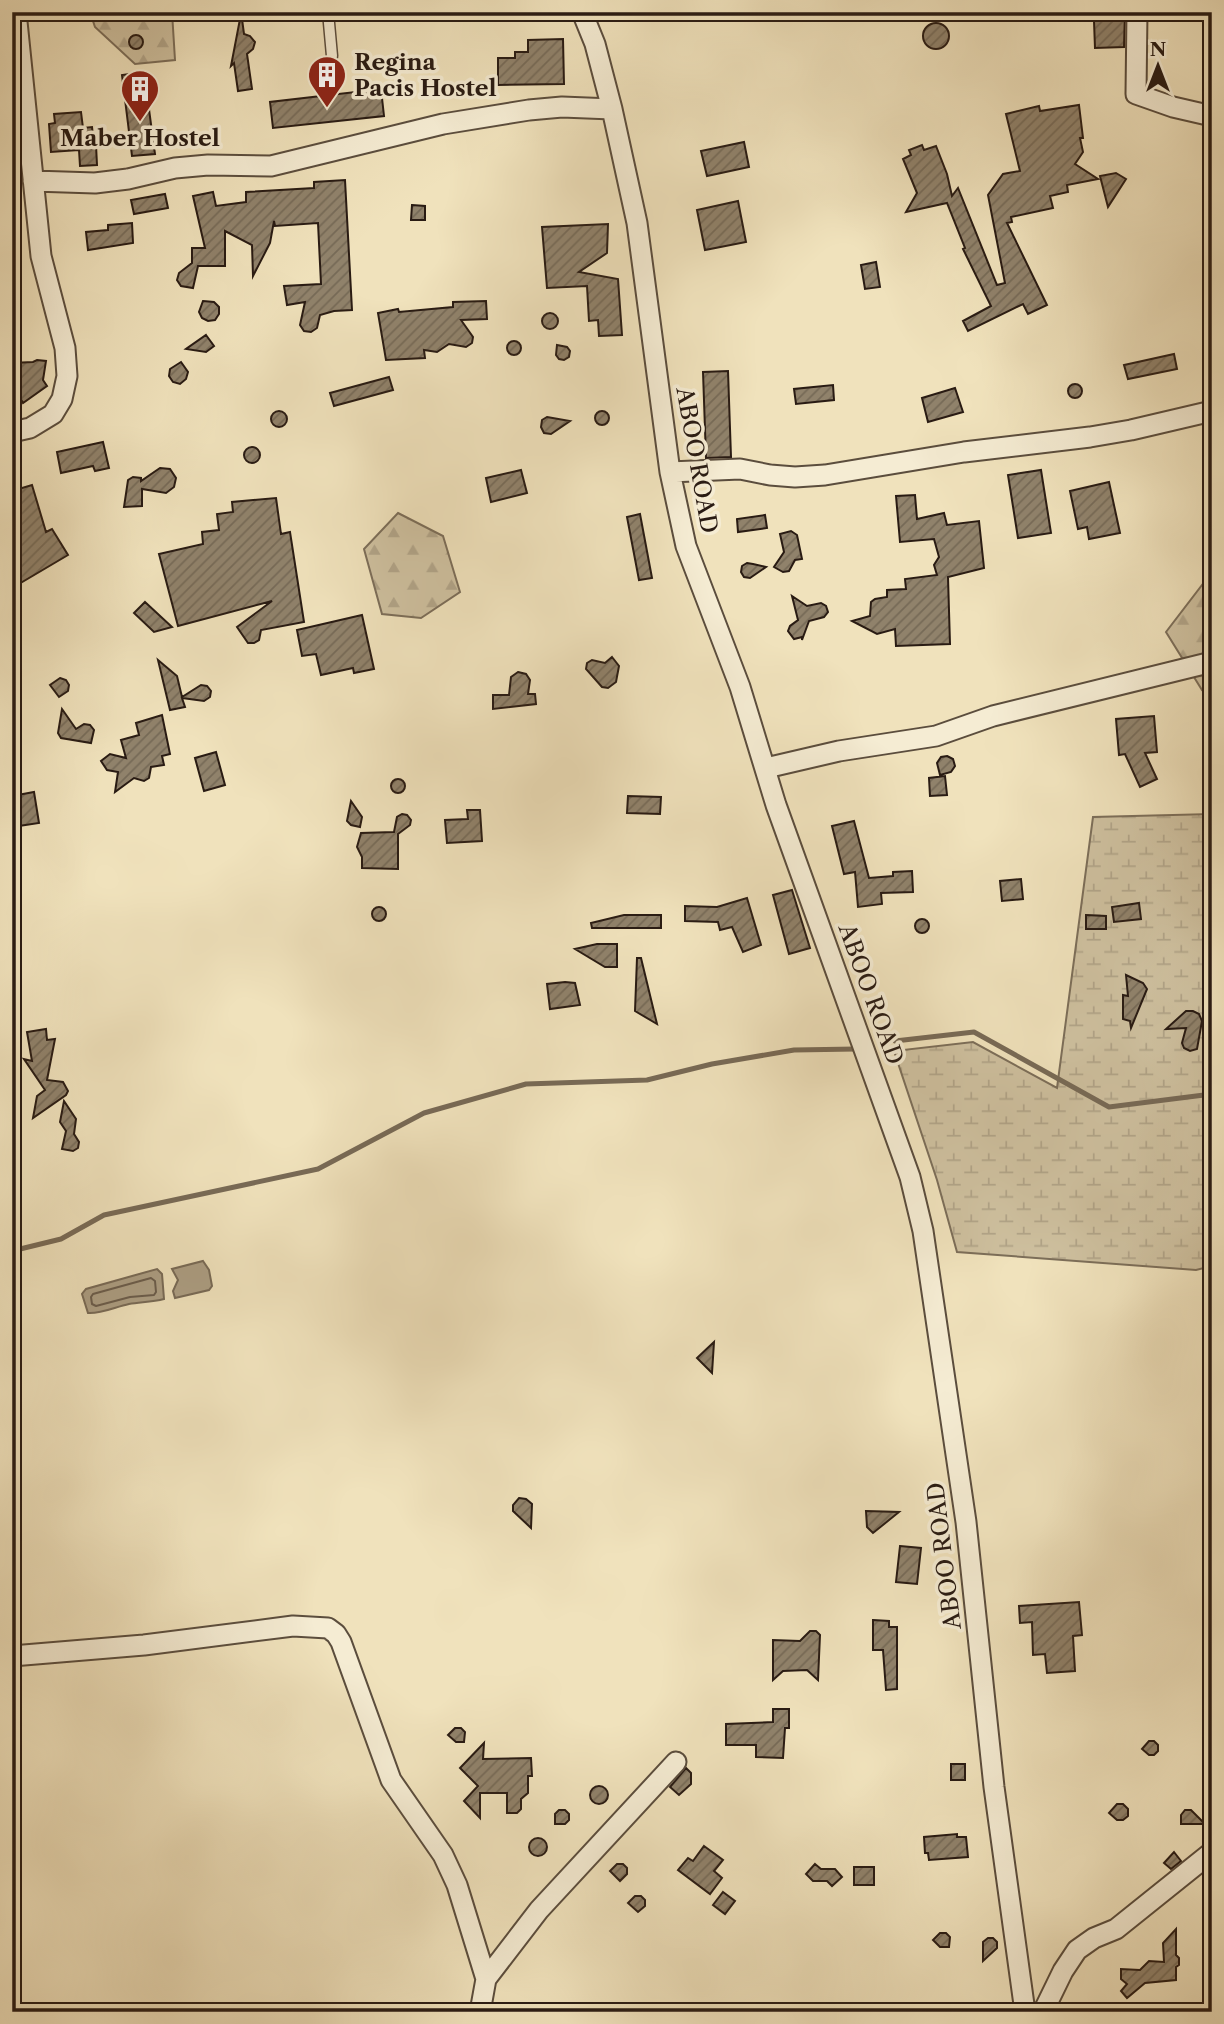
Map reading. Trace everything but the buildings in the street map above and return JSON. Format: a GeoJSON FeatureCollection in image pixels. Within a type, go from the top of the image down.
{"type":"FeatureCollection","features":[{"type":"Feature","properties":{"kind":"street"},"geometry":{"type":"LineString","coordinates":[[12,432],[30,428],[53,414],[62,399],[67,376],[65,348],[41,256],[16,12]]}},
{"type":"Feature","properties":{"kind":"street","name":"ABOO ROAD"},"geometry":{"type":"LineString","coordinates":[[582,12],[595,44],[612,109],[637,223],[670,472],[686,546],[740,687],[776,805],[911,1177],[923,1231],[966,1522],[994,1787],[1025,2012]]}},
{"type":"Feature","properties":{"kind":"street"},"geometry":{"type":"LineString","coordinates":[[1136,12],[1136,94],[1212,116]]}},
{"type":"Feature","properties":{"kind":"street"},"geometry":{"type":"LineString","coordinates":[[33,181],[95,183],[128,179],[175,168],[271,166],[353,144],[456,122],[562,107],[612,109]]}},
{"type":"Feature","properties":{"kind":"street"},"geometry":{"type":"LineString","coordinates":[[670,472],[740,469],[795,477],[825,475],[964,452],[1104,435],[1212,411]]}},
{"type":"Feature","properties":{"kind":"street"},"geometry":{"type":"LineString","coordinates":[[766,768],[839,751],[936,736],[993,716],[1212,662]]}},
{"type":"Feature","properties":{"kind":"street"},"geometry":{"type":"LineString","coordinates":[[12,1656],[144,1645],[293,1626],[328,1628],[341,1642],[391,1780],[450,1867],[486,1979]]}},
{"type":"Feature","properties":{"kind":"street"},"geometry":{"type":"LineString","coordinates":[[480,2012],[486,1979],[539,1910],[676,1762]]}},
{"type":"Feature","properties":{"kind":"street"},"geometry":{"type":"LineString","coordinates":[[1043,2012],[1063,1971],[1077,1950],[1094,1938],[1116,1929],[1212,1852]]}},
{"type":"Feature","properties":{"kind":"lane"},"geometry":{"type":"LineString","coordinates":[[328,12],[332,56]]}},
{"type":"Feature","properties":{"kind":"green space"},"geometry":{"type":"Polygon","coordinates":[[[90,12],[172,12],[175,60],[135,64],[95,27],[90,12]]]}},
{"type":"Feature","properties":{"kind":"green space"},"geometry":{"type":"Polygon","coordinates":[[[398,513],[443,536],[460,592],[421,618],[382,614],[364,549],[398,513]]]}},
{"type":"Feature","properties":{"kind":"green space"},"geometry":{"type":"Polygon","coordinates":[[[1212,572],[1212,686],[1202,690],[1166,632],[1212,572]]]}},
{"type":"Feature","properties":{"kind":"green space"},"geometry":{"type":"Polygon","coordinates":[[[1212,814],[1212,1266],[1196,1270],[957,1252],[937,1180],[894,1051],[973,1042],[1057,1088],[1093,817],[1212,814]]]}},
{"type":"Feature","properties":{"kind":"water"},"geometry":{"type":"Polygon","coordinates":[[[203,1261],[209,1270],[212,1286],[209,1290],[175,1298],[173,1291],[178,1280],[172,1269],[203,1261]]]}},
{"type":"Feature","properties":{"kind":"water"},"geometry":{"type":"Polygon","coordinates":[[[157,1269],[162,1274],[164,1299],[88,1313],[82,1294],[86,1289],[157,1269]]]}},
{"type":"Feature","properties":{"kind":"waterway"},"geometry":{"type":"LineString","coordinates":[[895,1041],[974,1032],[1109,1107],[1212,1094]]}},
{"type":"Feature","properties":{"kind":"waterway"},"geometry":{"type":"LineString","coordinates":[[12,1251],[61,1239],[104,1215],[318,1169],[424,1113],[526,1084],[647,1080],[712,1064],[794,1050],[856,1049]]}},
{"type":"Feature","properties":{"kind":"place","name":"Regina Pacis Hostel"},"geometry":{"type":"Point","coordinates":[327,109]}},
{"type":"Feature","properties":{"kind":"place","name":"Maber Hostel"},"geometry":{"type":"Point","coordinates":[140,123]}}]}
